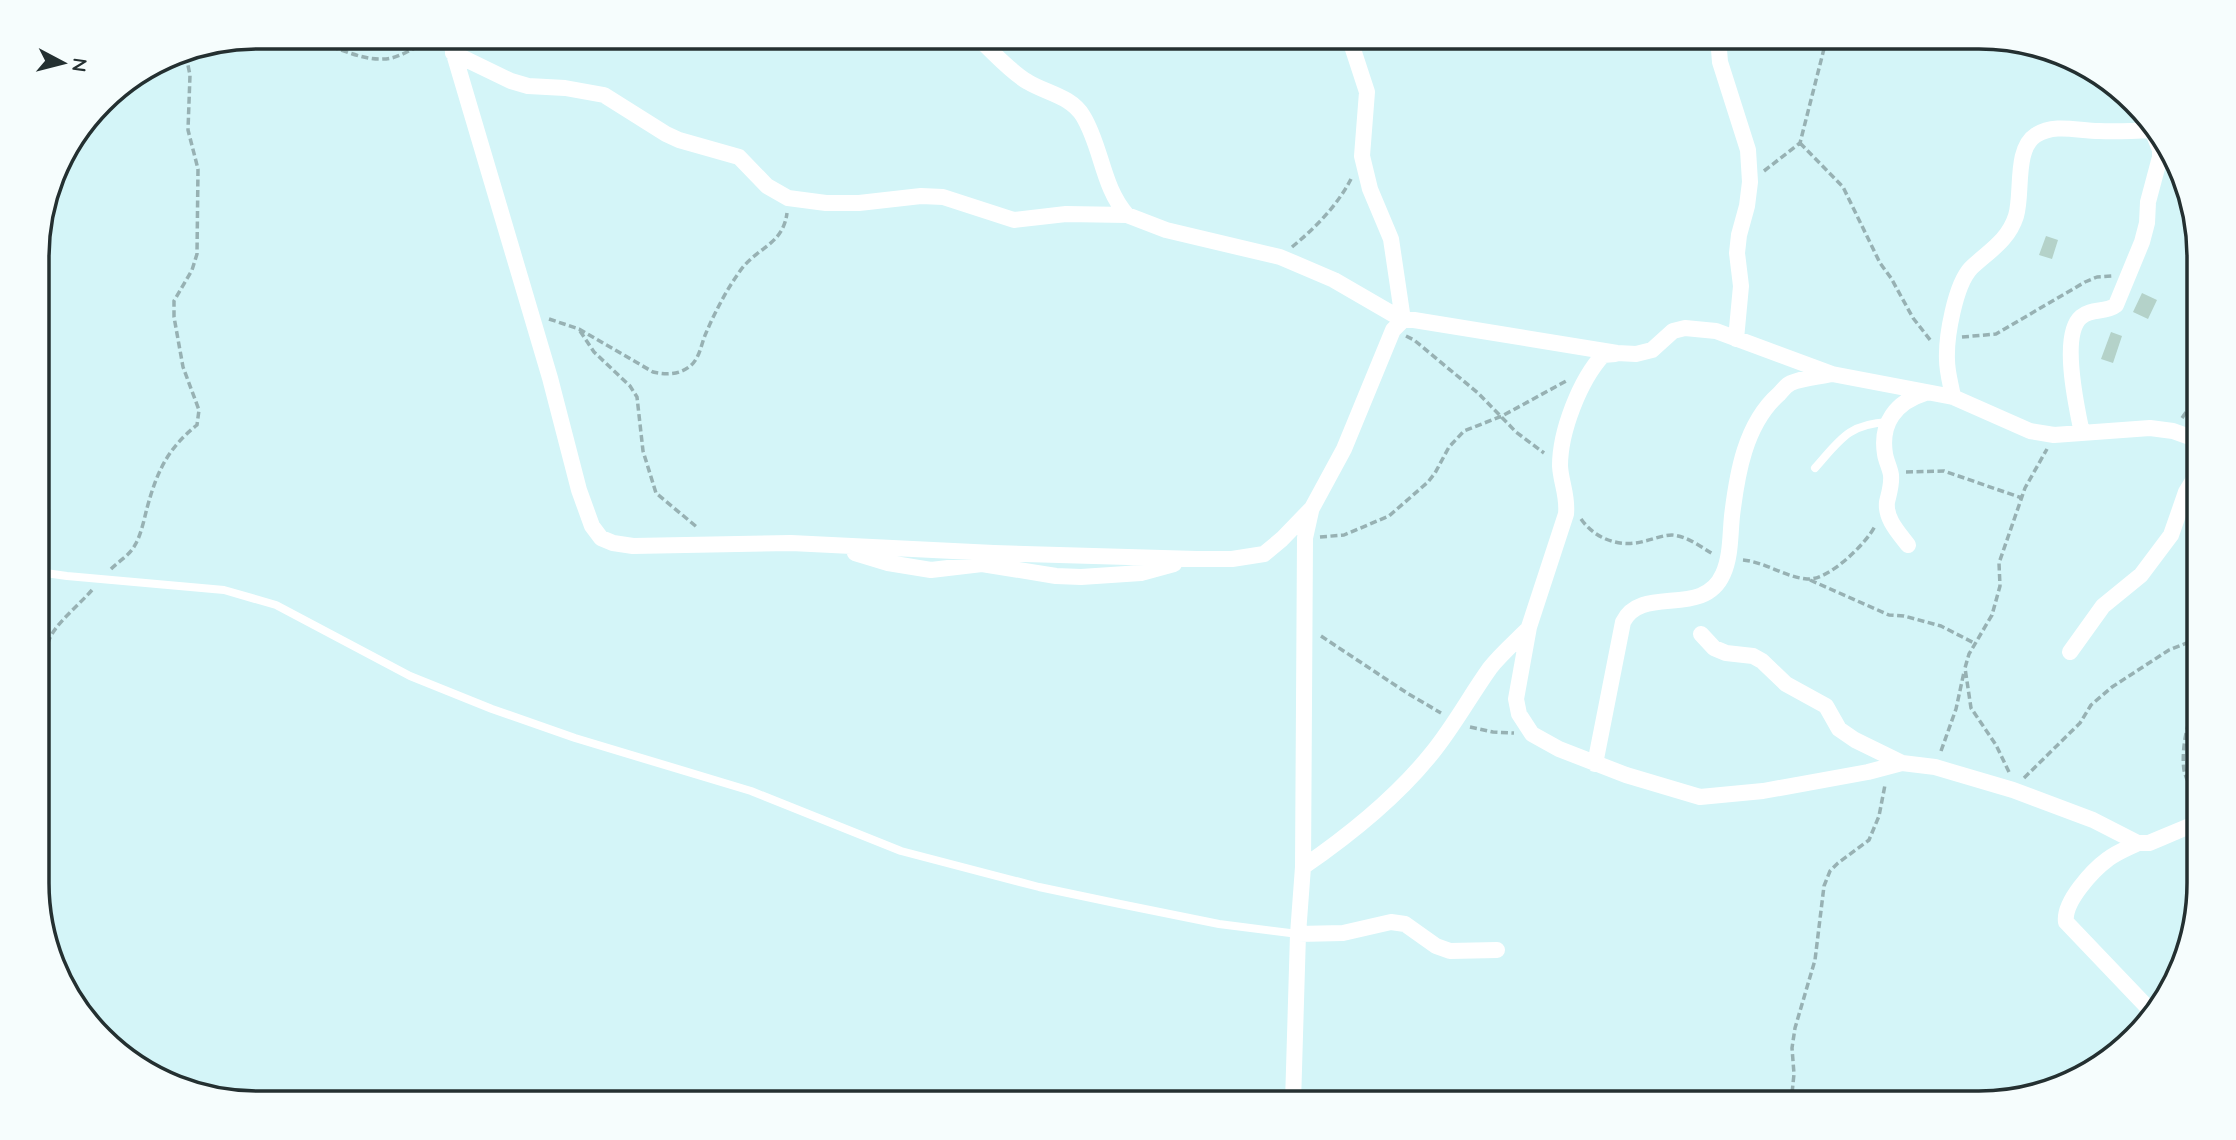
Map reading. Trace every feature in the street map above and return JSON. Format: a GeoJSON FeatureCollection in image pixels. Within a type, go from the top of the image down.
{"type":"FeatureCollection","features":[{"type":"Feature","properties":{"kind":"street"},"geometry":{"type":"LineString","coordinates":[[452,49],[579,490],[592,526],[601,537],[613,543],[633,545],[791,543],[1197,559],[1231,559],[1264,554],[1305,538]]}},
{"type":"Feature","properties":{"kind":"street"},"geometry":{"type":"LineString","coordinates":[[990,49],[1027,82],[1052,92],[1075,106],[1093,137],[1116,202],[1127,215]]}},
{"type":"Feature","properties":{"kind":"street"},"geometry":{"type":"LineString","coordinates":[[1293,1091],[1298,934],[1303,867],[1305,538],[1312,508],[1344,449],[1398,325],[1391,239],[1370,189],[1362,156],[1367,92],[1353,49]]}},
{"type":"Feature","properties":{"kind":"street"},"geometry":{"type":"LineString","coordinates":[[1719,49],[1720,62],[1748,150],[1750,182],[1737,253],[1741,286],[1736,339]]}},
{"type":"Feature","properties":{"kind":"street"},"geometry":{"type":"LineString","coordinates":[[453,53],[511,82],[604,95],[673,137],[739,157],[767,186],[789,198],[826,203],[859,203],[921,196],[943,197],[1014,220],[1066,214],[1127,215],[1166,230],[1280,257],[1334,279],[1398,325]]}},
{"type":"Feature","properties":{"kind":"street"},"geometry":{"type":"LineString","coordinates":[[1953,397],[1947,360],[1956,298],[1962,280],[1971,268],[1996,247],[2015,219],[2024,151],[2028,141],[2046,130],[2061,128],[2125,132],[2141,127]]}},
{"type":"Feature","properties":{"kind":"street"},"geometry":{"type":"LineString","coordinates":[[2082,433],[2073,387],[2072,340],[2075,325],[2082,316],[2090,312],[2110,310],[2129,279],[2146,228],[2148,202],[2160,157],[2159,152]]}},
{"type":"Feature","properties":{"kind":"street"},"geometry":{"type":"LineString","coordinates":[[1398,325],[1414,320],[1617,354]]}},
{"type":"Feature","properties":{"kind":"street"},"geometry":{"type":"LineString","coordinates":[[1902,763],[1868,772],[1770,789],[1700,797],[1595,764],[1532,734],[1519,714],[1516,699],[1529,628],[1562,528],[1568,500],[1560,464],[1571,415],[1580,387],[1591,368],[1603,355],[1636,354],[1652,349],[1673,331],[1685,328],[1716,331],[1832,374],[1953,397],[2030,431],[2054,435],[2150,428],[2187,436]]}},
{"type":"Feature","properties":{"kind":"street"},"geometry":{"type":"LineString","coordinates":[[1595,764],[1623,622],[1627,614],[1637,606],[1700,596],[1715,588],[1727,562],[1739,468],[1757,422],[1771,400],[1790,384],[1832,374]]}},
{"type":"Feature","properties":{"kind":"street"},"geometry":{"type":"LineString","coordinates":[[1908,545],[1891,522],[1887,505],[1891,486],[1885,445],[1888,422],[1896,409],[1908,398],[1928,392]]}},
{"type":"Feature","properties":{"kind":"street"},"geometry":{"type":"LineString","coordinates":[[2070,652],[2103,606],[2141,575],[2165,544],[2178,521],[2187,490]]}},
{"type":"Feature","properties":{"kind":"street"},"geometry":{"type":"LineString","coordinates":[[1264,554],[1312,508]]}},
{"type":"Feature","properties":{"kind":"street"},"geometry":{"type":"LineString","coordinates":[[1303,867],[1346,837],[1379,809],[1430,755],[1456,722],[1490,670],[1529,628]]}},
{"type":"Feature","properties":{"kind":"street"},"geometry":{"type":"LineString","coordinates":[[1701,634],[1714,648],[1726,653],[1753,656],[1762,661],[1786,684],[1826,706],[1839,729],[1902,763],[1935,767],[2013,790],[2093,820],[2138,843],[2148,843],[2187,827]]}},
{"type":"Feature","properties":{"kind":"street"},"geometry":{"type":"LineString","coordinates":[[2138,843],[2109,859],[2091,875],[2073,898],[2065,918],[2146,1006]]}},
{"type":"Feature","properties":{"kind":"street"},"geometry":{"type":"LineString","coordinates":[[1298,934],[1343,933],[1391,922],[1405,924],[1436,946],[1450,951],[1497,950]]}},
{"type":"Feature","properties":{"kind":"lane"},"geometry":{"type":"LineString","coordinates":[[1815,468],[1837,443],[1857,427],[1868,423],[1888,422]]}},
{"type":"Feature","properties":{"kind":"lane"},"geometry":{"type":"LineString","coordinates":[[49,573],[224,590],[276,605],[411,676],[492,709],[588,742],[751,791],[901,851],[1039,887],[1219,924],[1298,934]]}},
{"type":"Feature","properties":{"kind":"path"},"geometry":{"type":"LineString","coordinates":[[334,49],[382,59],[394,58],[415,49]]}},
{"type":"Feature","properties":{"kind":"path"},"geometry":{"type":"LineString","coordinates":[[448,49],[453,53]]}},
{"type":"Feature","properties":{"kind":"path"},"geometry":{"type":"LineString","coordinates":[[1750,182],[1800,143],[1824,49]]}},
{"type":"Feature","properties":{"kind":"path"},"geometry":{"type":"LineString","coordinates":[[49,640],[52,633],[134,547],[167,455],[181,437],[197,425],[199,410],[183,366],[174,317],[174,301],[192,270],[197,254],[198,169],[188,130],[190,75],[187,61]]}},
{"type":"Feature","properties":{"kind":"path"},"geometry":{"type":"LineString","coordinates":[[1800,143],[1843,187],[1880,263],[1913,318],[1947,360]]}},
{"type":"Feature","properties":{"kind":"path"},"geometry":{"type":"LineString","coordinates":[[1280,257],[1311,231],[1344,192],[1362,156]]}},
{"type":"Feature","properties":{"kind":"path"},"geometry":{"type":"LineString","coordinates":[[530,313],[579,329],[653,372],[663,375],[676,373],[689,367],[698,357],[706,332],[740,270],[783,231],[789,198]]}},
{"type":"Feature","properties":{"kind":"path"},"geometry":{"type":"LineString","coordinates":[[1949,338],[1996,334],[2097,277],[2105,275],[2129,279]]}},
{"type":"Feature","properties":{"kind":"path"},"geometry":{"type":"LineString","coordinates":[[1398,325],[1478,393],[1516,432],[1560,464]]}},
{"type":"Feature","properties":{"kind":"path"},"geometry":{"type":"LineString","coordinates":[[579,329],[594,352],[630,386],[637,397],[643,451],[656,493],[715,543]]}},
{"type":"Feature","properties":{"kind":"path"},"geometry":{"type":"LineString","coordinates":[[1305,538],[1344,535],[1389,516],[1436,473],[1449,447],[1464,431],[1502,416],[1591,368]]}},
{"type":"Feature","properties":{"kind":"path"},"geometry":{"type":"LineString","coordinates":[[2172,431],[2187,410]]}},
{"type":"Feature","properties":{"kind":"path"},"geometry":{"type":"LineString","coordinates":[[1935,767],[1956,709],[1969,654],[1997,600],[1999,563],[2022,498],[2054,435]]}},
{"type":"Feature","properties":{"kind":"path"},"geometry":{"type":"LineString","coordinates":[[1889,467],[1908,472],[1944,471],[2022,498]]}},
{"type":"Feature","properties":{"kind":"path"},"geometry":{"type":"LineString","coordinates":[[1568,500],[1583,523],[1594,533],[1620,544],[1630,545],[1671,535],[1679,536],[1727,562],[1746,560],[1808,579],[1889,615],[1904,616],[1941,626],[1976,644]]}},
{"type":"Feature","properties":{"kind":"path"},"geometry":{"type":"LineString","coordinates":[[1808,579],[1818,578],[1860,548],[1871,535],[1887,505]]}},
{"type":"Feature","properties":{"kind":"path"},"geometry":{"type":"LineString","coordinates":[[1305,625],[1456,722],[1474,729],[1532,734]]}},
{"type":"Feature","properties":{"kind":"path"},"geometry":{"type":"LineString","coordinates":[[2013,790],[2061,744],[2080,723],[2091,705],[2112,687],[2161,654],[2187,643]]}},
{"type":"Feature","properties":{"kind":"path"},"geometry":{"type":"LineString","coordinates":[[1965,668],[1971,708],[2007,764],[2013,790]]}},
{"type":"Feature","properties":{"kind":"path"},"geometry":{"type":"LineString","coordinates":[[2187,738],[2183,763],[2187,778]]}},
{"type":"Feature","properties":{"kind":"path"},"geometry":{"type":"LineString","coordinates":[[1792,1091],[1792,1048],[1795,1028],[1815,960],[1824,886],[1830,871],[1869,840],[1879,816],[1885,784],[1902,763]]}},
{"type":"Feature","properties":{"kind":"building"},"geometry":{"type":"Polygon","coordinates":[[[2046,236],[2058,240],[2052,259],[2039,255],[2046,236]]]}},
{"type":"Feature","properties":{"kind":"building"},"geometry":{"type":"Polygon","coordinates":[[[2142,293],[2157,300],[2148,319],[2133,312],[2142,293]]]}},
{"type":"Feature","properties":{"kind":"building"},"geometry":{"type":"Polygon","coordinates":[[[2111,332],[2122,336],[2113,363],[2101,359],[2111,332]]]}}]}
